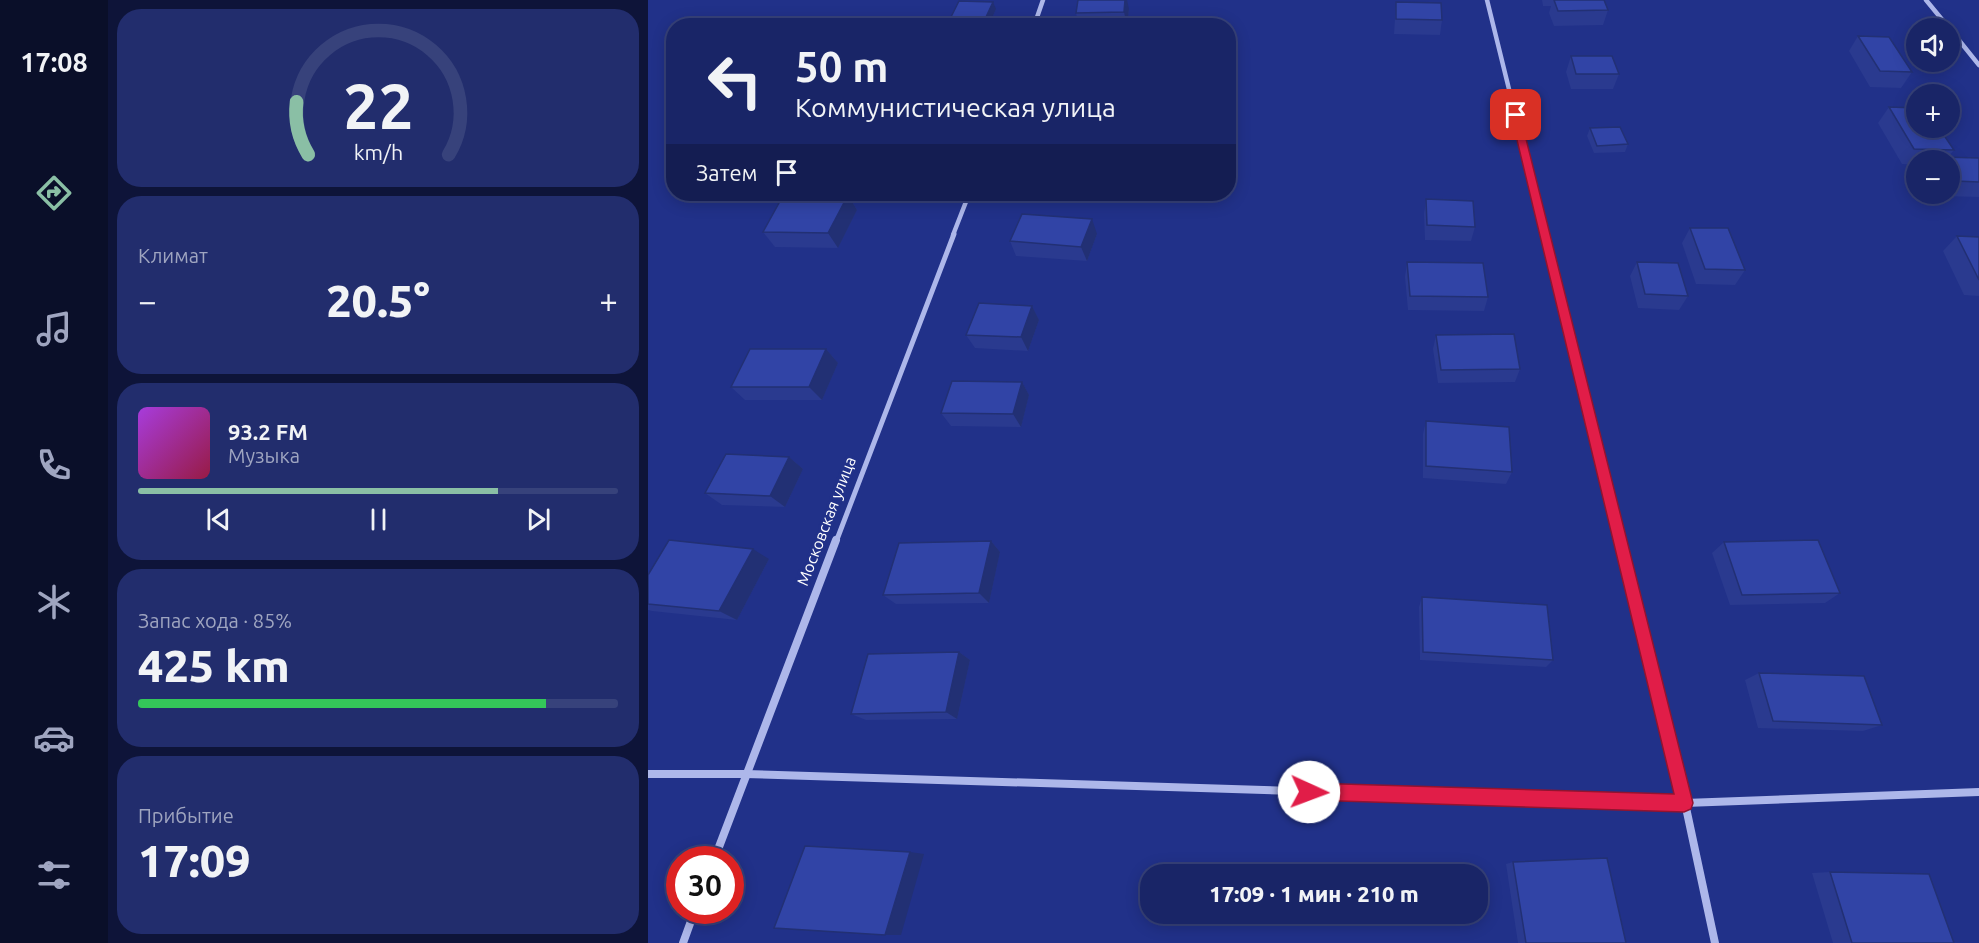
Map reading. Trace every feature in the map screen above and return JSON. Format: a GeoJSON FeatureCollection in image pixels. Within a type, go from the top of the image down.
{"type":"FeatureCollection","features":[{"type":"Feature","properties":{"kind":"street"},"geometry":{"type":"LineString","coordinates":[[1037,18],[1043,0]]}},
{"type":"Feature","properties":{"kind":"street"},"geometry":{"type":"LineString","coordinates":[[1487,0],[1684,803],[1715,943]]}},
{"type":"Feature","properties":{"kind":"street"},"geometry":{"type":"LineString","coordinates":[[1926,0],[1941,18]]}},
{"type":"Feature","properties":{"kind":"street"},"geometry":{"type":"LineString","coordinates":[[1960,41],[1979,64]]}},
{"type":"Feature","properties":{"kind":"street","name":"Московская улица"},"geometry":{"type":"LineString","coordinates":[[719,846],[966,201]]}},
{"type":"Feature","properties":{"kind":"street"},"geometry":{"type":"LineString","coordinates":[[648,774],[745,774],[1684,803],[1979,792]]}},
{"type":"Feature","properties":{"kind":"street"},"geometry":{"type":"LineString","coordinates":[[683,943],[690,924]]}},
{"type":"Feature","properties":{"kind":"building"},"geometry":{"type":"Polygon","coordinates":[[[1078,0],[1125,0],[1124,12],[1076,13],[1078,0]]]}},
{"type":"Feature","properties":{"kind":"building"},"geometry":{"type":"Polygon","coordinates":[[[1554,0],[1604,0],[1608,10],[1558,11],[1554,0]]]}},
{"type":"Feature","properties":{"kind":"building"},"geometry":{"type":"Polygon","coordinates":[[[959,1],[993,2],[986,17],[951,17],[959,1]]]}},
{"type":"Feature","properties":{"kind":"building"},"geometry":{"type":"Polygon","coordinates":[[[1396,2],[1441,3],[1442,20],[1396,19],[1396,2]]]}},
{"type":"Feature","properties":{"kind":"building"},"geometry":{"type":"Polygon","coordinates":[[[1858,36],[1889,37],[1906,63],[1906,72],[1880,71],[1858,36]]]}},
{"type":"Feature","properties":{"kind":"building"},"geometry":{"type":"Polygon","coordinates":[[[1571,56],[1612,56],[1619,74],[1576,74],[1571,56]]]}},
{"type":"Feature","properties":{"kind":"building"},"geometry":{"type":"Polygon","coordinates":[[[1889,107],[1906,108],[1906,136],[1889,107]]]}},
{"type":"Feature","properties":{"kind":"building"},"geometry":{"type":"Polygon","coordinates":[[[1620,127],[1628,144],[1597,146],[1590,128],[1620,127]]]}},
{"type":"Feature","properties":{"kind":"building"},"geometry":{"type":"Polygon","coordinates":[[[1907,138],[1946,138],[1954,150],[1914,149],[1907,138]]]}},
{"type":"Feature","properties":{"kind":"building"},"geometry":{"type":"Polygon","coordinates":[[[1960,158],[1979,158],[1979,182],[1960,181],[1960,158]]]}},
{"type":"Feature","properties":{"kind":"building"},"geometry":{"type":"Polygon","coordinates":[[[1426,199],[1473,201],[1475,227],[1427,225],[1426,199]]]}},
{"type":"Feature","properties":{"kind":"building"},"geometry":{"type":"Polygon","coordinates":[[[780,201],[845,201],[828,233],[763,232],[780,201]]]}},
{"type":"Feature","properties":{"kind":"building"},"geometry":{"type":"Polygon","coordinates":[[[1022,214],[1092,219],[1081,247],[1010,241],[1022,214]]]}},
{"type":"Feature","properties":{"kind":"building"},"geometry":{"type":"Polygon","coordinates":[[[1690,228],[1728,228],[1745,270],[1705,269],[1690,228]]]}},
{"type":"Feature","properties":{"kind":"building"},"geometry":{"type":"Polygon","coordinates":[[[1957,236],[1979,237],[1979,280],[1957,236]]]}},
{"type":"Feature","properties":{"kind":"building"},"geometry":{"type":"Polygon","coordinates":[[[1407,262],[1483,263],[1488,297],[1410,296],[1407,262]]]}},
{"type":"Feature","properties":{"kind":"building"},"geometry":{"type":"Polygon","coordinates":[[[1637,262],[1678,263],[1688,296],[1645,294],[1637,262]]]}},
{"type":"Feature","properties":{"kind":"building"},"geometry":{"type":"Polygon","coordinates":[[[979,303],[1032,306],[1021,337],[966,335],[979,303]]]}},
{"type":"Feature","properties":{"kind":"building"},"geometry":{"type":"Polygon","coordinates":[[[1514,334],[1520,369],[1441,370],[1436,335],[1514,334]]]}},
{"type":"Feature","properties":{"kind":"building"},"geometry":{"type":"Polygon","coordinates":[[[750,349],[826,349],[809,387],[731,387],[750,349]]]}},
{"type":"Feature","properties":{"kind":"building"},"geometry":{"type":"Polygon","coordinates":[[[952,381],[1022,382],[1013,414],[941,413],[952,381]]]}},
{"type":"Feature","properties":{"kind":"building"},"geometry":{"type":"Polygon","coordinates":[[[1426,421],[1509,427],[1512,472],[1426,466],[1426,421]]]}},
{"type":"Feature","properties":{"kind":"building"},"geometry":{"type":"Polygon","coordinates":[[[726,454],[789,457],[770,496],[705,493],[726,454]]]}},
{"type":"Feature","properties":{"kind":"building"},"geometry":{"type":"Polygon","coordinates":[[[669,540],[753,549],[719,611],[648,604],[648,575],[669,540]]]}},
{"type":"Feature","properties":{"kind":"building"},"geometry":{"type":"Polygon","coordinates":[[[1818,540],[1840,593],[1742,595],[1724,542],[1818,540]]]}},
{"type":"Feature","properties":{"kind":"building"},"geometry":{"type":"Polygon","coordinates":[[[991,541],[979,593],[883,595],[899,543],[991,541]]]}},
{"type":"Feature","properties":{"kind":"building"},"geometry":{"type":"Polygon","coordinates":[[[1422,597],[1547,605],[1553,660],[1423,652],[1422,597]]]}},
{"type":"Feature","properties":{"kind":"building"},"geometry":{"type":"Polygon","coordinates":[[[959,652],[946,712],[851,714],[868,654],[959,652]]]}},
{"type":"Feature","properties":{"kind":"building"},"geometry":{"type":"Polygon","coordinates":[[[1759,673],[1864,676],[1882,725],[1773,721],[1759,673]]]}},
{"type":"Feature","properties":{"kind":"building"},"geometry":{"type":"Polygon","coordinates":[[[805,846],[910,852],[885,935],[774,928],[805,846]]]}},
{"type":"Feature","properties":{"kind":"building"},"geometry":{"type":"Polygon","coordinates":[[[1607,858],[1626,943],[1526,943],[1513,862],[1607,858]]]}},
{"type":"Feature","properties":{"kind":"building"},"geometry":{"type":"Polygon","coordinates":[[[1830,872],[1929,874],[1954,943],[1852,943],[1830,872]]]}},
{"type":"Feature","properties":{"kind":"route"},"geometry":{"type":"LineString","coordinates":[[1309,792],[1684,803],[1516,115]]}}]}
